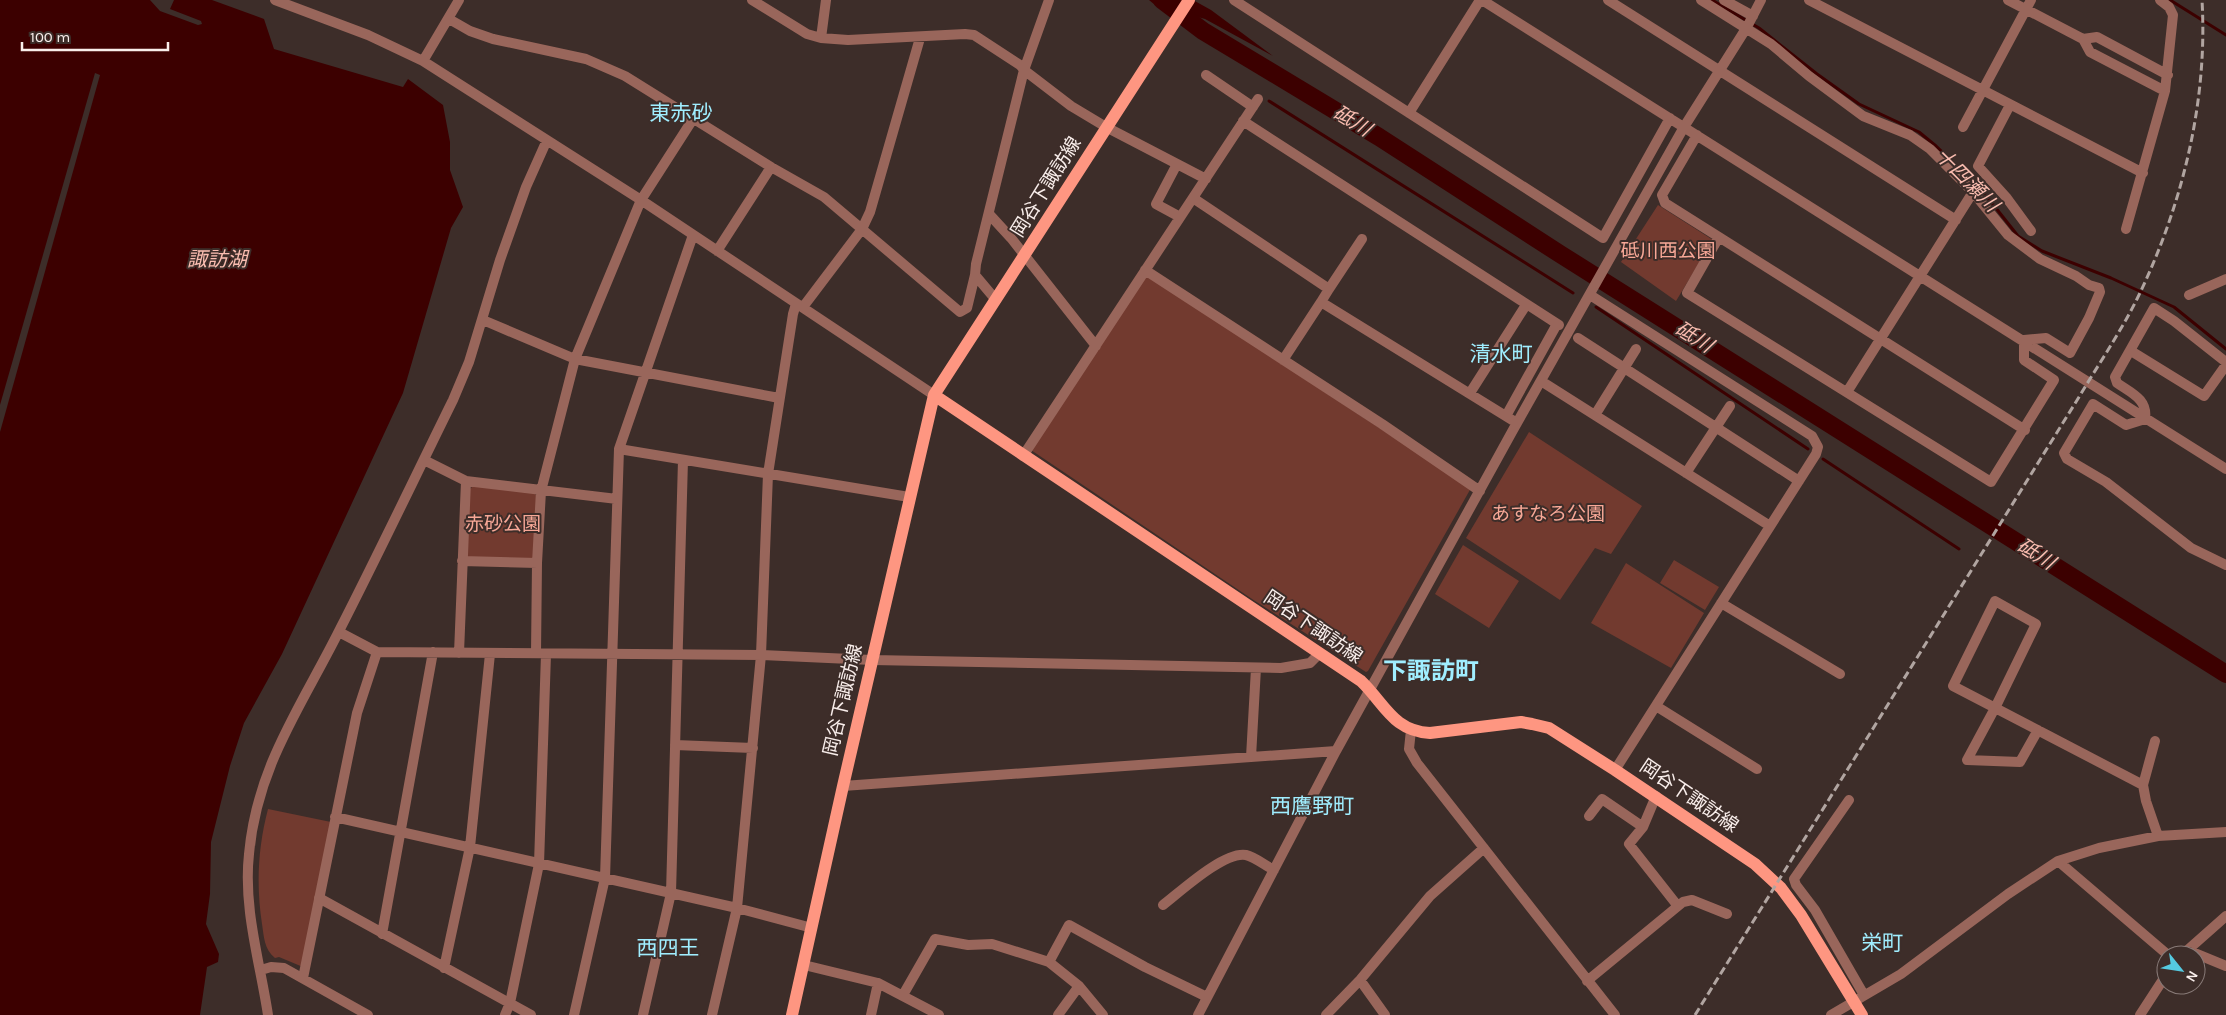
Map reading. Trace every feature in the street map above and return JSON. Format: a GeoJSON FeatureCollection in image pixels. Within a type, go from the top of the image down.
{"type":"FeatureCollection","features":[{"type":"Feature","properties":{"kind":"main road","name":"岡谷下諏訪線"},"geometry":{"type":"LineString","coordinates":[[792,1015],[909,497],[934,395],[1189,0]]}},
{"type":"Feature","properties":{"kind":"main road","name":"岡谷下諏訪線"},"geometry":{"type":"LineString","coordinates":[[934,395],[1361,681],[1388,714],[1411,730],[1430,733],[1521,722],[1549,728],[1656,796],[1756,864],[1781,888],[1859,998],[1862,1015]]}},
{"type":"Feature","properties":{"kind":"street"},"geometry":{"type":"LineString","coordinates":[[275,0],[368,35],[423,61],[641,200],[934,395]]}},
{"type":"Feature","properties":{"kind":"street"},"geometry":{"type":"LineString","coordinates":[[423,61],[459,0]]}},
{"type":"Feature","properties":{"kind":"street"},"geometry":{"type":"LineString","coordinates":[[752,0],[807,34],[820,38],[848,40],[974,35],[1020,65],[1071,106],[1106,127],[1206,179]]}},
{"type":"Feature","properties":{"kind":"street"},"geometry":{"type":"LineString","coordinates":[[820,38],[826,0]]}},
{"type":"Feature","properties":{"kind":"street"},"geometry":{"type":"LineString","coordinates":[[449,19],[470,31],[493,39],[586,60],[625,76],[692,119],[824,198],[960,312],[967,308],[1024,70],[1049,0]]}},
{"type":"Feature","properties":{"kind":"street"},"geometry":{"type":"LineString","coordinates":[[1234,0],[1603,238],[1670,118]]}},
{"type":"Feature","properties":{"kind":"street"},"geometry":{"type":"LineString","coordinates":[[1409,113],[1481,0],[1919,277],[2024,340],[2226,469]]}},
{"type":"Feature","properties":{"kind":"street"},"geometry":{"type":"LineString","coordinates":[[1608,0],[1956,220]]}},
{"type":"Feature","properties":{"kind":"street"},"geometry":{"type":"LineString","coordinates":[[1701,0],[1747,27],[1771,44],[1809,76],[1863,116],[1910,135],[1930,149],[1973,192],[2008,235],[2025,249],[2089,285],[2098,288],[2100,292],[2089,318],[2070,353],[2046,338],[2024,340]]}},
{"type":"Feature","properties":{"kind":"street"},"geometry":{"type":"LineString","coordinates":[[1724,0],[1753,16]]}},
{"type":"Feature","properties":{"kind":"street"},"geometry":{"type":"LineString","coordinates":[[1198,1015],[1336,751],[1517,423],[1684,127],[1720,72],[1762,0]]}},
{"type":"Feature","properties":{"kind":"street"},"geometry":{"type":"LineString","coordinates":[[1809,0],[2143,173]]}},
{"type":"Feature","properties":{"kind":"street"},"geometry":{"type":"LineString","coordinates":[[2008,0],[2029,5],[2083,39],[2090,52],[2165,91]]}},
{"type":"Feature","properties":{"kind":"street"},"geometry":{"type":"LineString","coordinates":[[2126,229],[2143,173],[2168,75],[2173,15],[2169,7],[2160,0]]}},
{"type":"Feature","properties":{"kind":"street"},"geometry":{"type":"LineString","coordinates":[[1963,127],[2029,5]]}},
{"type":"Feature","properties":{"kind":"street"},"geometry":{"type":"LineString","coordinates":[[2083,39],[2098,37],[2168,75]]}},
{"type":"Feature","properties":{"kind":"street"},"geometry":{"type":"LineString","coordinates":[[712,1015],[736,908],[761,656],[768,474],[793,314],[862,229],[870,212],[920,38]]}},
{"type":"Feature","properties":{"kind":"street"},"geometry":{"type":"LineString","coordinates":[[1024,456],[1255,103],[1206,75]]}},
{"type":"Feature","properties":{"kind":"street"},"geometry":{"type":"LineString","coordinates":[[2010,105],[1978,166],[2006,197],[2031,231]]}},
{"type":"Feature","properties":{"kind":"street"},"geometry":{"type":"LineString","coordinates":[[505,1015],[510,1002],[539,864],[541,654],[537,563],[541,491],[575,359],[641,200],[692,119]]}},
{"type":"Feature","properties":{"kind":"street"},"geometry":{"type":"LineString","coordinates":[[1244,121],[1558,325],[1506,416]]}},
{"type":"Feature","properties":{"kind":"street"},"geometry":{"type":"LineString","coordinates":[[1697,135],[1662,195],[1665,203],[2025,430]]}},
{"type":"Feature","properties":{"kind":"street"},"geometry":{"type":"LineString","coordinates":[[268,1015],[253,935],[248,893],[249,854],[256,811],[265,778],[278,745],[339,632],[456,392],[483,320],[500,260],[526,187],[547,140]]}},
{"type":"Feature","properties":{"kind":"street"},"geometry":{"type":"LineString","coordinates":[[1177,164],[1156,204],[1180,217]]}},
{"type":"Feature","properties":{"kind":"street"},"geometry":{"type":"LineString","coordinates":[[718,251],[771,167]]}},
{"type":"Feature","properties":{"kind":"street"},"geometry":{"type":"LineString","coordinates":[[1847,392],[1973,192]]}},
{"type":"Feature","properties":{"kind":"street"},"geometry":{"type":"LineString","coordinates":[[1193,198],[1329,289]]}},
{"type":"Feature","properties":{"kind":"street"},"geometry":{"type":"LineString","coordinates":[[989,214],[1003,228],[1096,346]]}},
{"type":"Feature","properties":{"kind":"street"},"geometry":{"type":"LineString","coordinates":[[574,1015],[605,878],[618,449],[692,235]]}},
{"type":"Feature","properties":{"kind":"street"},"geometry":{"type":"LineString","coordinates":[[1719,237],[1687,293],[1991,482],[2025,430],[2054,380],[2024,360],[2024,340]]}},
{"type":"Feature","properties":{"kind":"street"},"geometry":{"type":"LineString","coordinates":[[1283,360],[1362,239]]}},
{"type":"Feature","properties":{"kind":"street"},"geometry":{"type":"LineString","coordinates":[[1145,270],[1480,491]]}},
{"type":"Feature","properties":{"kind":"street"},"geometry":{"type":"LineString","coordinates":[[975,275],[996,300]]}},
{"type":"Feature","properties":{"kind":"street"},"geometry":{"type":"LineString","coordinates":[[2189,295],[2226,279]]}},
{"type":"Feature","properties":{"kind":"street"},"geometry":{"type":"LineString","coordinates":[[1591,292],[1812,436],[1818,447],[1799,481],[1616,770]]}},
{"type":"Feature","properties":{"kind":"street"},"geometry":{"type":"LineString","coordinates":[[1321,302],[1517,423]]}},
{"type":"Feature","properties":{"kind":"street"},"geometry":{"type":"LineString","coordinates":[[1470,393],[1526,304]]}},
{"type":"Feature","properties":{"kind":"street"},"geometry":{"type":"LineString","coordinates":[[2131,351],[2204,396],[2226,364],[2174,320],[2154,308],[2115,377],[2117,383],[2141,400],[2146,411],[2145,419]]}},
{"type":"Feature","properties":{"kind":"street"},"geometry":{"type":"LineString","coordinates":[[483,320],[575,359],[779,398]]}},
{"type":"Feature","properties":{"kind":"street"},"geometry":{"type":"LineString","coordinates":[[1578,338],[1714,428],[1799,481]]}},
{"type":"Feature","properties":{"kind":"street"},"geometry":{"type":"LineString","coordinates":[[1595,415],[1636,349]]}},
{"type":"Feature","properties":{"kind":"street"},"geometry":{"type":"LineString","coordinates":[[1541,381],[1770,526]]}},
{"type":"Feature","properties":{"kind":"street"},"geometry":{"type":"LineString","coordinates":[[2145,419],[2126,425],[2093,404],[2064,453],[2068,459],[2106,482],[2191,548],[2226,565]]}},
{"type":"Feature","properties":{"kind":"street"},"geometry":{"type":"LineString","coordinates":[[1686,473],[1730,406]]}},
{"type":"Feature","properties":{"kind":"street"},"geometry":{"type":"LineString","coordinates":[[618,449],[909,497]]}},
{"type":"Feature","properties":{"kind":"street"},"geometry":{"type":"LineString","coordinates":[[424,460],[466,481],[617,499]]}},
{"type":"Feature","properties":{"kind":"street"},"geometry":{"type":"LineString","coordinates":[[643,1015],[670,893],[683,460]]}},
{"type":"Feature","properties":{"kind":"street"},"geometry":{"type":"LineString","coordinates":[[459,653],[466,481]]}},
{"type":"Feature","properties":{"kind":"street"},"geometry":{"type":"LineString","coordinates":[[462,562],[537,563]]}},
{"type":"Feature","properties":{"kind":"street"},"geometry":{"type":"LineString","coordinates":[[2038,730],[2020,762],[1967,760],[1995,708],[2036,624],[1995,601],[1953,686],[1995,708],[2038,730],[2143,785]]}},
{"type":"Feature","properties":{"kind":"street"},"geometry":{"type":"LineString","coordinates":[[1721,603],[1840,674]]}},
{"type":"Feature","properties":{"kind":"street"},"geometry":{"type":"LineString","coordinates":[[339,632],[377,652],[761,656],[1256,668],[1281,668],[1310,663],[1320,653]]}},
{"type":"Feature","properties":{"kind":"street"},"geometry":{"type":"LineString","coordinates":[[302,978],[357,713],[377,652]]}},
{"type":"Feature","properties":{"kind":"street"},"geometry":{"type":"LineString","coordinates":[[382,934],[433,652]]}},
{"type":"Feature","properties":{"kind":"street"},"geometry":{"type":"LineString","coordinates":[[444,968],[470,847],[490,654]]}},
{"type":"Feature","properties":{"kind":"street"},"geometry":{"type":"LineString","coordinates":[[1251,757],[1256,668]]}},
{"type":"Feature","properties":{"kind":"street"},"geometry":{"type":"LineString","coordinates":[[1656,706],[1757,769]]}},
{"type":"Feature","properties":{"kind":"street"},"geometry":{"type":"LineString","coordinates":[[1411,730],[1409,749],[1417,763],[1587,982],[1615,1015]]}},
{"type":"Feature","properties":{"kind":"street"},"geometry":{"type":"LineString","coordinates":[[2156,741],[2143,785],[2146,801],[2158,836]]}},
{"type":"Feature","properties":{"kind":"street"},"geometry":{"type":"LineString","coordinates":[[675,746],[753,748]]}},
{"type":"Feature","properties":{"kind":"street"},"geometry":{"type":"LineString","coordinates":[[843,786],[1336,751]]}},
{"type":"Feature","properties":{"kind":"street"},"geometry":{"type":"LineString","coordinates":[[1656,796],[1643,827],[1629,844],[1677,905]]}},
{"type":"Feature","properties":{"kind":"street"},"geometry":{"type":"LineString","coordinates":[[1589,816],[1602,799],[1643,827]]}},
{"type":"Feature","properties":{"kind":"street"},"geometry":{"type":"LineString","coordinates":[[1849,800],[1794,880],[1815,910],[1859,998]]}},
{"type":"Feature","properties":{"kind":"street"},"geometry":{"type":"LineString","coordinates":[[335,817],[736,908],[812,928]]}},
{"type":"Feature","properties":{"kind":"street"},"geometry":{"type":"LineString","coordinates":[[1831,1015],[1901,974],[2008,894],[2058,861],[2099,848],[2158,836],[2226,832]]}},
{"type":"Feature","properties":{"kind":"street"},"geometry":{"type":"LineString","coordinates":[[1326,1015],[1360,980],[1430,896],[1484,848]]}},
{"type":"Feature","properties":{"kind":"street"},"geometry":{"type":"LineString","coordinates":[[1163,905],[1212,868],[1230,858],[1246,855],[1274,870]]}},
{"type":"Feature","properties":{"kind":"street"},"geometry":{"type":"LineString","coordinates":[[2058,861],[2156,945]]}},
{"type":"Feature","properties":{"kind":"street"},"geometry":{"type":"LineString","coordinates":[[319,898],[531,1015]]}},
{"type":"Feature","properties":{"kind":"street"},"geometry":{"type":"LineString","coordinates":[[1587,982],[1677,905],[1692,900],[1727,914]]}},
{"type":"Feature","properties":{"kind":"street"},"geometry":{"type":"LineString","coordinates":[[2194,945],[2226,916]]}},
{"type":"Feature","properties":{"kind":"street"},"geometry":{"type":"LineString","coordinates":[[1049,962],[1069,925],[1144,967],[1207,997]]}},
{"type":"Feature","properties":{"kind":"street"},"geometry":{"type":"LineString","coordinates":[[903,995],[935,939],[968,945],[992,944],[1049,962],[1079,986],[1102,1015]]}},
{"type":"Feature","properties":{"kind":"street"},"geometry":{"type":"LineString","coordinates":[[2206,960],[2226,966]]}},
{"type":"Feature","properties":{"kind":"street"},"geometry":{"type":"LineString","coordinates":[[804,965],[878,983],[939,1015]]}},
{"type":"Feature","properties":{"kind":"street"},"geometry":{"type":"LineString","coordinates":[[261,970],[271,967],[284,968],[368,1015]]}},
{"type":"Feature","properties":{"kind":"street"},"geometry":{"type":"LineString","coordinates":[[1360,980],[1385,1015]]}},
{"type":"Feature","properties":{"kind":"street"},"geometry":{"type":"LineString","coordinates":[[871,1015],[878,983]]}},
{"type":"Feature","properties":{"kind":"street"},"geometry":{"type":"LineString","coordinates":[[1058,1015],[1079,986]]}},
{"type":"Feature","properties":{"kind":"street"},"geometry":{"type":"LineString","coordinates":[[2140,1015],[2156,990]]}},
{"type":"Feature","properties":{"kind":"green space","name":"砥川西公園"},"geometry":{"type":"Polygon","coordinates":[[[1658,205],[1713,240],[1676,301],[1621,262],[1658,205]]]}},
{"type":"Feature","properties":{"kind":"green space"},"geometry":{"type":"Polygon","coordinates":[[[1146,275],[1471,488],[1368,671],[1366,672],[1255,601],[1031,450],[1146,275]]]}},
{"type":"Feature","properties":{"kind":"green space","name":"あすなろ公園"},"geometry":{"type":"Polygon","coordinates":[[[1529,432],[1642,506],[1611,554],[1595,548],[1560,600],[1466,538],[1529,432]]]}},
{"type":"Feature","properties":{"kind":"green space","name":"赤砂公園"},"geometry":{"type":"Polygon","coordinates":[[[473,486],[534,493],[538,497],[536,560],[467,558],[469,490],[473,486]]]}},
{"type":"Feature","properties":{"kind":"green space"},"geometry":{"type":"Polygon","coordinates":[[[1463,545],[1519,581],[1489,628],[1435,594],[1463,545]]]}},
{"type":"Feature","properties":{"kind":"green space"},"geometry":{"type":"Polygon","coordinates":[[[1674,560],[1719,587],[1705,610],[1660,583],[1674,560]]]}},
{"type":"Feature","properties":{"kind":"green space"},"geometry":{"type":"Polygon","coordinates":[[[1626,563],[1704,613],[1671,668],[1591,623],[1626,563]]]}},
{"type":"Feature","properties":{"kind":"green space"},"geometry":{"type":"Polygon","coordinates":[[[268,809],[331,822],[303,967],[279,957],[275,958],[269,951],[264,938],[259,895],[259,866],[268,809]]]}},
{"type":"Feature","properties":{"kind":"water","name":"諏訪湖"},"geometry":{"type":"Polygon","coordinates":[[[0,0],[150,0],[160,11],[198,25],[202,24],[201,21],[170,9],[174,0],[212,0],[264,19],[274,49],[403,87],[408,79],[443,105],[450,142],[450,170],[463,207],[451,228],[403,393],[282,654],[244,723],[230,766],[211,842],[210,894],[206,924],[219,954],[218,962],[207,967],[200,1015],[0,1015],[0,0]]]}},
{"type":"Feature","properties":{"kind":"water"},"geometry":{"type":"Polygon","coordinates":[[[1149,0],[1193,0],[1211,10],[1273,56],[1205,19],[1155,5],[1149,0]]]}},
{"type":"Feature","properties":{"kind":"pier"},"geometry":{"type":"Polygon","coordinates":[[[95,73],[100,75],[0,432],[0,405],[95,73]]]}},
{"type":"Feature","properties":{"kind":"waterway","name":"砥川"},"geometry":{"type":"LineString","coordinates":[[1162,0],[1203,31],[1379,137],[1560,254],[2226,674]]}},
{"type":"Feature","properties":{"kind":"waterway","name":"十四瀬川"},"geometry":{"type":"LineString","coordinates":[[1712,0],[1759,28],[1817,74],[1859,104],[1919,132],[1980,188],[2018,236],[2042,251],[2111,278],[2174,307],[2226,349]]}},
{"type":"Feature","properties":{"kind":"waterway"},"geometry":{"type":"LineString","coordinates":[[2170,0],[2226,35]]}},
{"type":"Feature","properties":{"kind":"waterway"},"geometry":{"type":"LineString","coordinates":[[1269,101],[1573,293]]}},
{"type":"Feature","properties":{"kind":"waterway"},"geometry":{"type":"LineString","coordinates":[[1596,307],[1808,449]]}},
{"type":"Feature","properties":{"kind":"waterway"},"geometry":{"type":"LineString","coordinates":[[1823,459],[1959,549]]}},
{"type":"Feature","properties":{"kind":"railway"},"geometry":{"type":"LineString","coordinates":[[1695,1015],[2079,397],[2137,299],[2167,228],[2189,153],[2201,77],[2202,0]]}},
{"type":"Feature","properties":{"kind":"district","name":"東赤砂"},"geometry":{"type":"Point","coordinates":[681,113]}},
{"type":"Feature","properties":{"kind":"district","name":"清水町"},"geometry":{"type":"Point","coordinates":[1501,354]}},
{"type":"Feature","properties":{"kind":"district","name":"下諏訪町"},"geometry":{"type":"Point","coordinates":[1431,671]}},
{"type":"Feature","properties":{"kind":"district","name":"西鷹野町"},"geometry":{"type":"Point","coordinates":[1312,806]}},
{"type":"Feature","properties":{"kind":"district","name":"栄町"},"geometry":{"type":"Point","coordinates":[1882,943]}},
{"type":"Feature","properties":{"kind":"district","name":"西四王"},"geometry":{"type":"Point","coordinates":[668,948]}}]}
